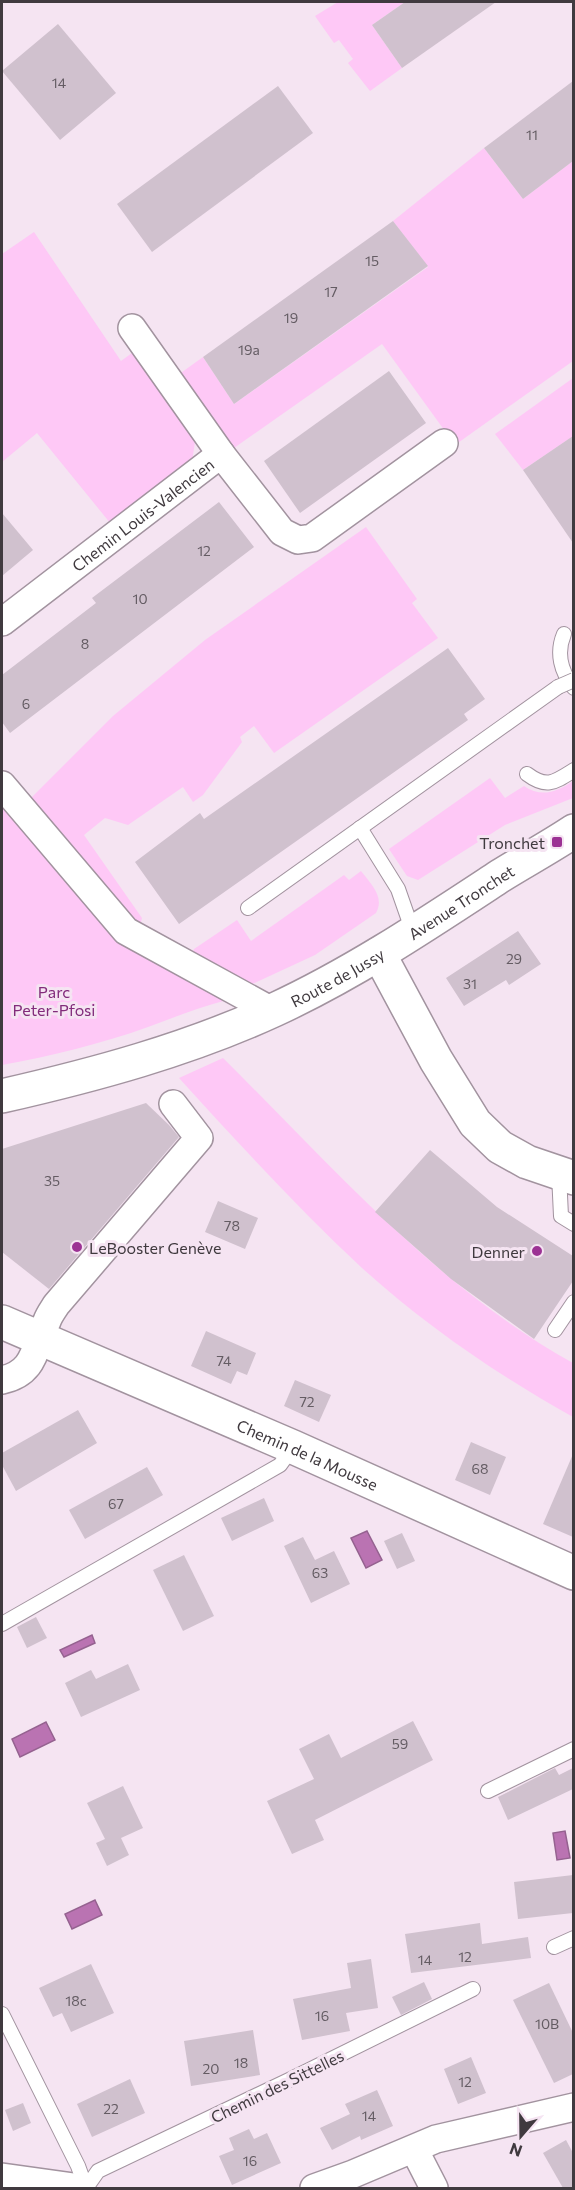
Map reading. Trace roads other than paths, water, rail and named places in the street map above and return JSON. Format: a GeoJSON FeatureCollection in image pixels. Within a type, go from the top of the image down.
{"type":"FeatureCollection","features":[{"type":"Feature","properties":{"kind":"street"},"geometry":{"type":"LineString","coordinates":[[132,328],[221,454]]}},
{"type":"Feature","properties":{"kind":"street","name":"Chemin Louis-Valencien"},"geometry":{"type":"LineString","coordinates":[[2,622],[221,454],[282,532],[298,540],[312,538],[444,443]]}},
{"type":"Feature","properties":{"kind":"street"},"geometry":{"type":"LineString","coordinates":[[2,785],[126,931],[272,1011]]}},
{"type":"Feature","properties":{"kind":"street","name":"Avenue Tronchet"},"geometry":{"type":"LineString","coordinates":[[379,954],[573,831]]}},
{"type":"Feature","properties":{"kind":"street","name":"Route de Jussy"},"geometry":{"type":"LineString","coordinates":[[2,1096],[154,1056],[272,1011],[327,984],[379,954],[436,1060],[475,1123],[500,1147],[527,1162],[566,1176]]}},
{"type":"Feature","properties":{"kind":"street"},"geometry":{"type":"LineString","coordinates":[[2,1380],[14,1378],[31,1362],[46,1322],[56,1305],[199,1138],[173,1104]]}},
{"type":"Feature","properties":{"kind":"street","name":"Chemin de la Mousse"},"geometry":{"type":"LineString","coordinates":[[2,1322],[293,1447],[573,1573]]}},
{"type":"Feature","properties":{"kind":"street"},"geometry":{"type":"LineString","coordinates":[[314,2188],[436,2139],[573,2107]]}},
{"type":"Feature","properties":{"kind":"street"},"geometry":{"type":"LineString","coordinates":[[414,2149],[434,2188]]}},
{"type":"Feature","properties":{"kind":"street"},"geometry":{"type":"LineString","coordinates":[[2,2177],[81,2188]]}},
{"type":"Feature","properties":{"kind":"lane"},"geometry":{"type":"LineString","coordinates":[[564,634],[560,643],[560,661],[573,688]]}},
{"type":"Feature","properties":{"kind":"lane"},"geometry":{"type":"LineString","coordinates":[[248,908],[558,687],[573,680]]}},
{"type":"Feature","properties":{"kind":"lane"},"geometry":{"type":"LineString","coordinates":[[527,774],[537,782],[553,783],[573,770]]}},
{"type":"Feature","properties":{"kind":"lane"},"geometry":{"type":"LineString","coordinates":[[360,828],[398,889],[413,932]]}},
{"type":"Feature","properties":{"kind":"lane"},"geometry":{"type":"LineString","coordinates":[[566,1176],[561,1216],[573,1224]]}},
{"type":"Feature","properties":{"kind":"lane"},"geometry":{"type":"LineString","coordinates":[[555,1330],[573,1302]]}},
{"type":"Feature","properties":{"kind":"lane"},"geometry":{"type":"LineString","coordinates":[[2,1624],[280,1465],[293,1447]]}},
{"type":"Feature","properties":{"kind":"lane"},"geometry":{"type":"LineString","coordinates":[[488,1791],[573,1749]]}},
{"type":"Feature","properties":{"kind":"lane"},"geometry":{"type":"LineString","coordinates":[[554,1947],[573,1938]]}},
{"type":"Feature","properties":{"kind":"lane","name":"Chemin des Sittelles"},"geometry":{"type":"LineString","coordinates":[[86,2188],[98,2171],[473,1989]]}},
{"type":"Feature","properties":{"kind":"lane"},"geometry":{"type":"LineString","coordinates":[[2,2014],[78,2166],[86,2188]]}},
{"type":"Feature","properties":{"kind":"place","name":"Tronchet"},"geometry":{"type":"Point","coordinates":[557,842]}},
{"type":"Feature","properties":{"kind":"place","name":"LeBooster Genève"},"geometry":{"type":"Point","coordinates":[77,1247]}},
{"type":"Feature","properties":{"kind":"place","name":"Denner"},"geometry":{"type":"Point","coordinates":[537,1251]}},
{"type":"Feature","properties":{"kind":"park label","name":"Parc Peter-Pfosi"},"geometry":{"type":"Point","coordinates":[54,1000]}}]}
